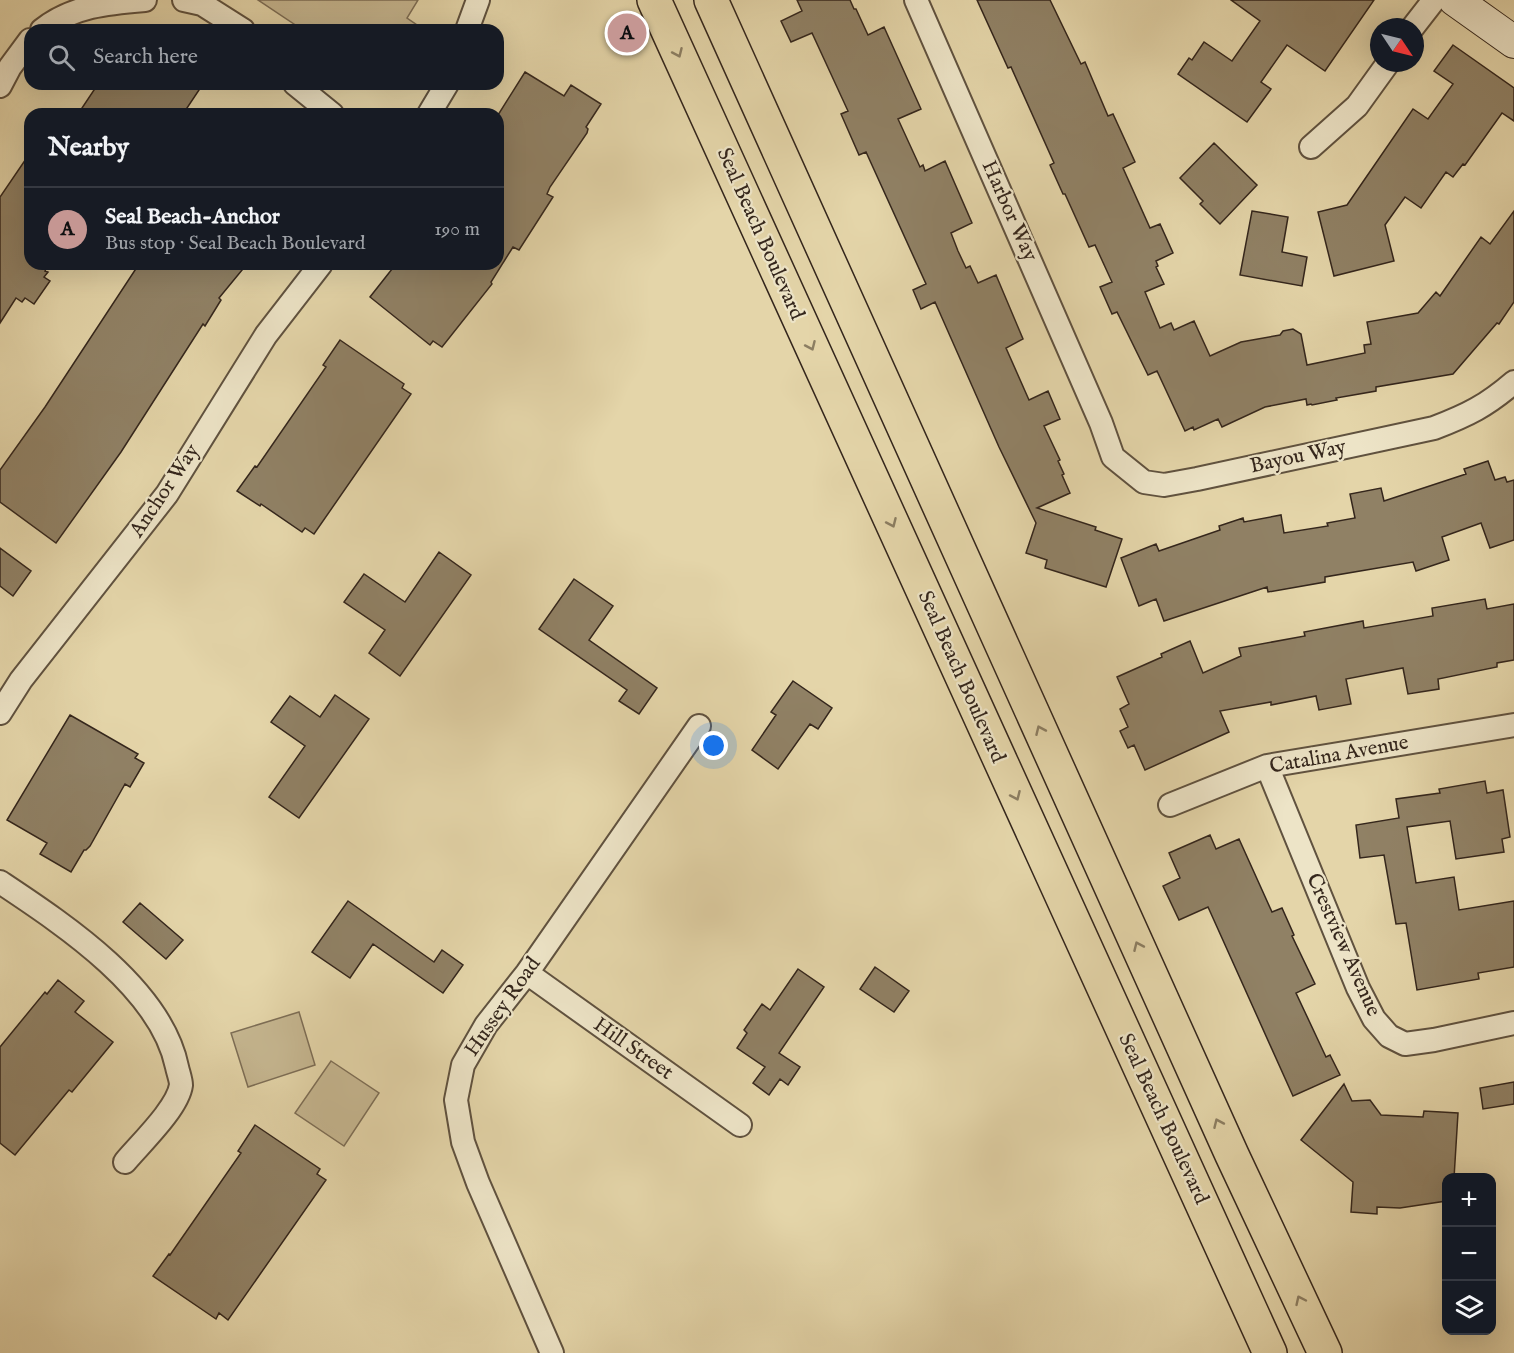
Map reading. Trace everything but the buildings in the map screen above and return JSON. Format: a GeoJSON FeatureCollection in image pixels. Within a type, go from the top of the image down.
{"type":"FeatureCollection","features":[{"type":"Feature","properties":{"kind":"main road","name":"Seal Beach Boulevard"},"geometry":{"type":"LineString","coordinates":[[654,0],[1270,1353]]}},
{"type":"Feature","properties":{"kind":"main road"},"geometry":{"type":"LineString","coordinates":[[711,0],[1227,1144],[1325,1353]]}},
{"type":"Feature","properties":{"kind":"street"},"geometry":{"type":"LineString","coordinates":[[184,0],[202,4],[234,24]]}},
{"type":"Feature","properties":{"kind":"street"},"geometry":{"type":"LineString","coordinates":[[469,24],[478,0]]}},
{"type":"Feature","properties":{"kind":"street","name":"Harbor Way"},"geometry":{"type":"LineString","coordinates":[[916,0],[1101,423]]}},
{"type":"Feature","properties":{"kind":"street"},"geometry":{"type":"LineString","coordinates":[[1420,18],[1434,0]]}},
{"type":"Feature","properties":{"kind":"street"},"geometry":{"type":"LineString","coordinates":[[1455,0],[1514,42]]}},
{"type":"Feature","properties":{"kind":"street"},"geometry":{"type":"LineString","coordinates":[[49,24],[85,7],[132,1]]}},
{"type":"Feature","properties":{"kind":"street"},"geometry":{"type":"LineString","coordinates":[[0,86],[24,48]]}},
{"type":"Feature","properties":{"kind":"street"},"geometry":{"type":"LineString","coordinates":[[1311,147],[1357,106],[1382,72]]}},
{"type":"Feature","properties":{"kind":"street"},"geometry":{"type":"LineString","coordinates":[[303,90],[325,108]]}},
{"type":"Feature","properties":{"kind":"street"},"geometry":{"type":"LineString","coordinates":[[433,108],[443,90]]}},
{"type":"Feature","properties":{"kind":"street","name":"Anchor Way"},"geometry":{"type":"LineString","coordinates":[[0,713],[21,680],[167,494],[266,335],[316,270]]}},
{"type":"Feature","properties":{"kind":"street","name":"Bayou Way"},"geometry":{"type":"LineString","coordinates":[[1101,423],[1113,457],[1131,474],[1144,482],[1164,485],[1434,428],[1468,416],[1514,382]]}},
{"type":"Feature","properties":{"kind":"street","name":"Catalina Avenue"},"geometry":{"type":"LineString","coordinates":[[1170,805],[1267,766],[1514,724]]}},
{"type":"Feature","properties":{"kind":"street","name":"Hussey Road"},"geometry":{"type":"LineString","coordinates":[[552,1353],[478,1183],[463,1142],[456,1100],[463,1065],[486,1025],[527,973],[699,726]]}},
{"type":"Feature","properties":{"kind":"street","name":"Crestview Avenue"},"geometry":{"type":"LineString","coordinates":[[1267,766],[1358,988],[1374,1019],[1389,1036],[1405,1044],[1514,1023]]}},
{"type":"Feature","properties":{"kind":"street"},"geometry":{"type":"LineString","coordinates":[[0,882],[57,920],[97,952],[144,1000],[174,1049],[181,1084],[170,1109],[125,1162]]}},
{"type":"Feature","properties":{"kind":"street","name":"Hill Street"},"geometry":{"type":"LineString","coordinates":[[527,973],[740,1125]]}},
{"type":"Feature","properties":{"kind":"shaded area"},"geometry":{"type":"Polygon","coordinates":[[[258,0],[418,0],[407,18],[416,24],[294,24],[258,0]]]}},
{"type":"Feature","properties":{"kind":"shaded area"},"geometry":{"type":"Polygon","coordinates":[[[299,1012],[315,1065],[248,1087],[231,1033],[299,1012]]]}},
{"type":"Feature","properties":{"kind":"shaded area"},"geometry":{"type":"Polygon","coordinates":[[[331,1061],[379,1093],[344,1146],[295,1113],[331,1061]]]}},
{"type":"Feature","properties":{"kind":"place","name":"Seal Beach-Anchor"},"geometry":{"type":"Point","coordinates":[627,33]}}]}
